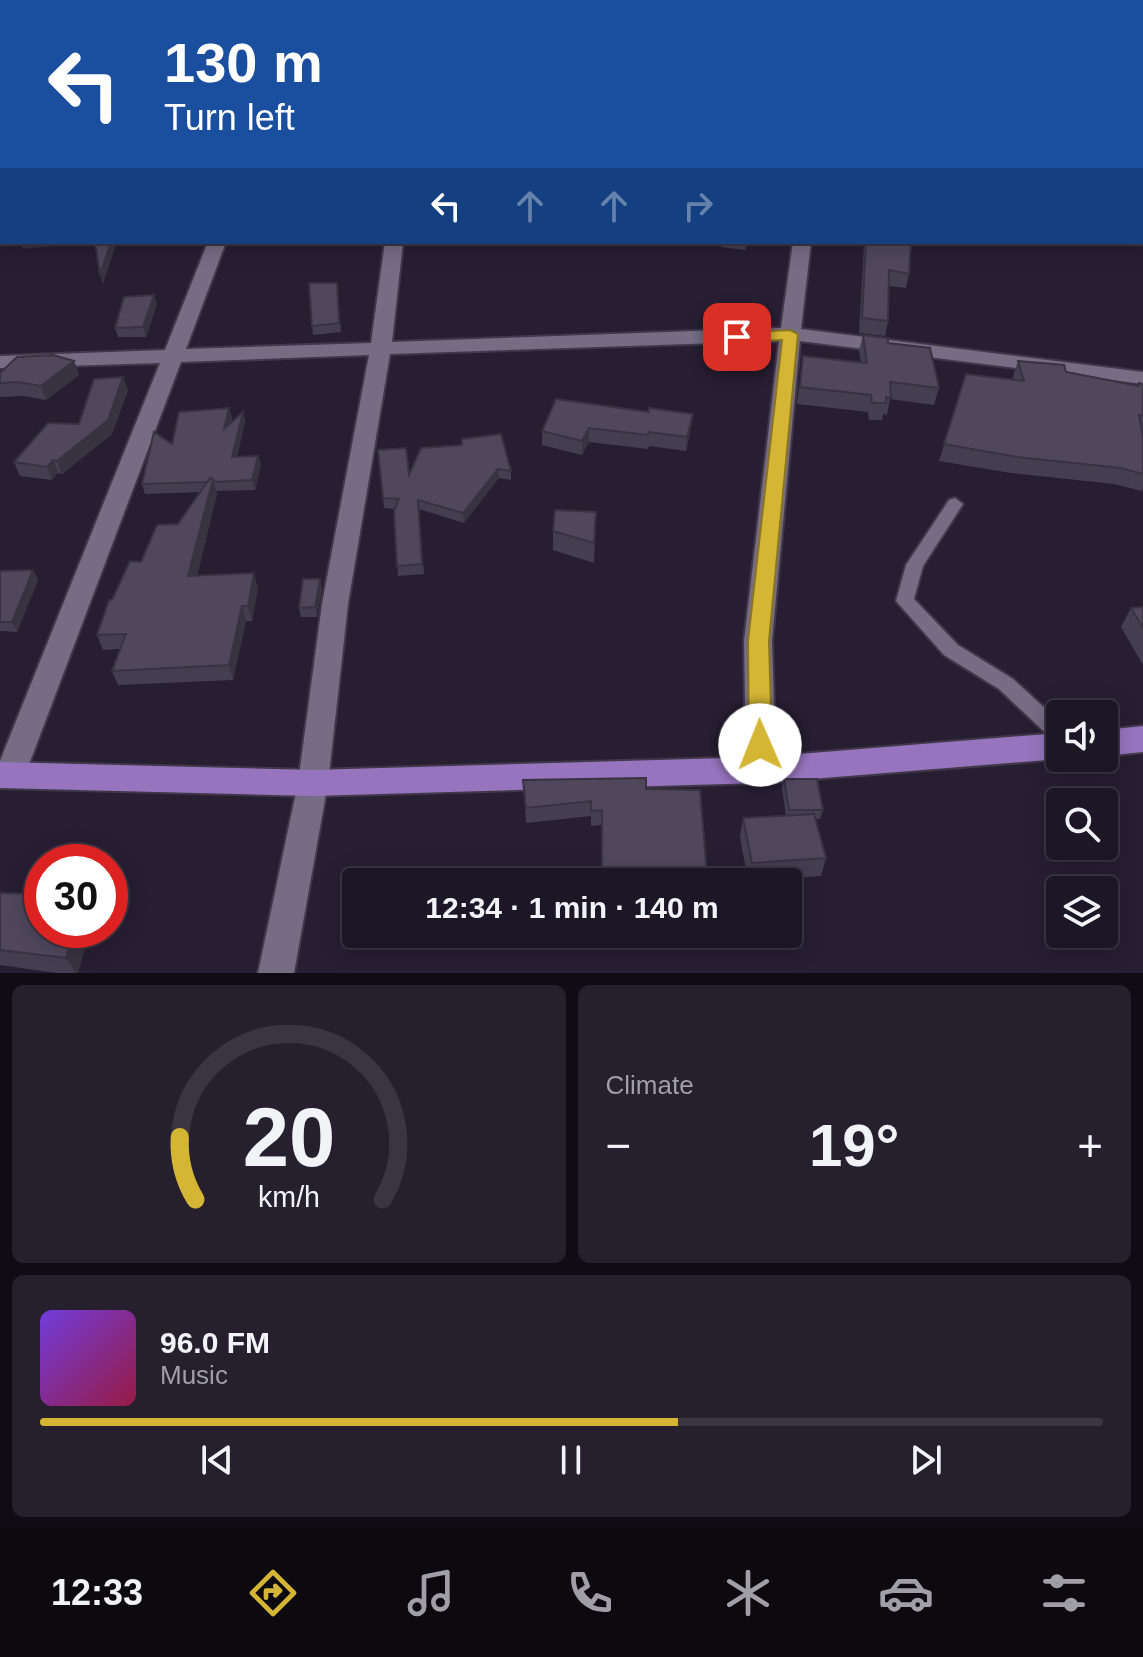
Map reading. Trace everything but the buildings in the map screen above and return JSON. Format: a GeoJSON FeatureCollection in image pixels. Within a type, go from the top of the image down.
{"type":"FeatureCollection","features":[{"type":"Feature","properties":{"kind":"highway"},"geometry":{"type":"LineString","coordinates":[[1118,742],[1143,739]]}},
{"type":"Feature","properties":{"kind":"highway"},"geometry":{"type":"LineString","coordinates":[[5,775],[313,783],[761,770],[1046,747]]}},
{"type":"Feature","properties":{"kind":"street"},"geometry":{"type":"LineString","coordinates":[[5,775],[175,355],[216,244]]}},
{"type":"Feature","properties":{"kind":"street"},"geometry":{"type":"LineString","coordinates":[[276,973],[313,783],[335,604],[381,347],[394,244]]}},
{"type":"Feature","properties":{"kind":"street"},"geometry":{"type":"LineString","coordinates":[[761,770],[758,641],[802,244]]}},
{"type":"Feature","properties":{"kind":"street"},"geometry":{"type":"LineString","coordinates":[[0,362],[790,334],[1143,378]]}},
{"type":"Feature","properties":{"kind":"lane"},"geometry":{"type":"LineString","coordinates":[[955,504],[915,565],[905,601],[951,650],[1006,684],[1046,721]]}},
{"type":"Feature","properties":{"kind":"route"},"geometry":{"type":"LineString","coordinates":[[737,337],[790,334],[758,641],[760,745]]}}]}
